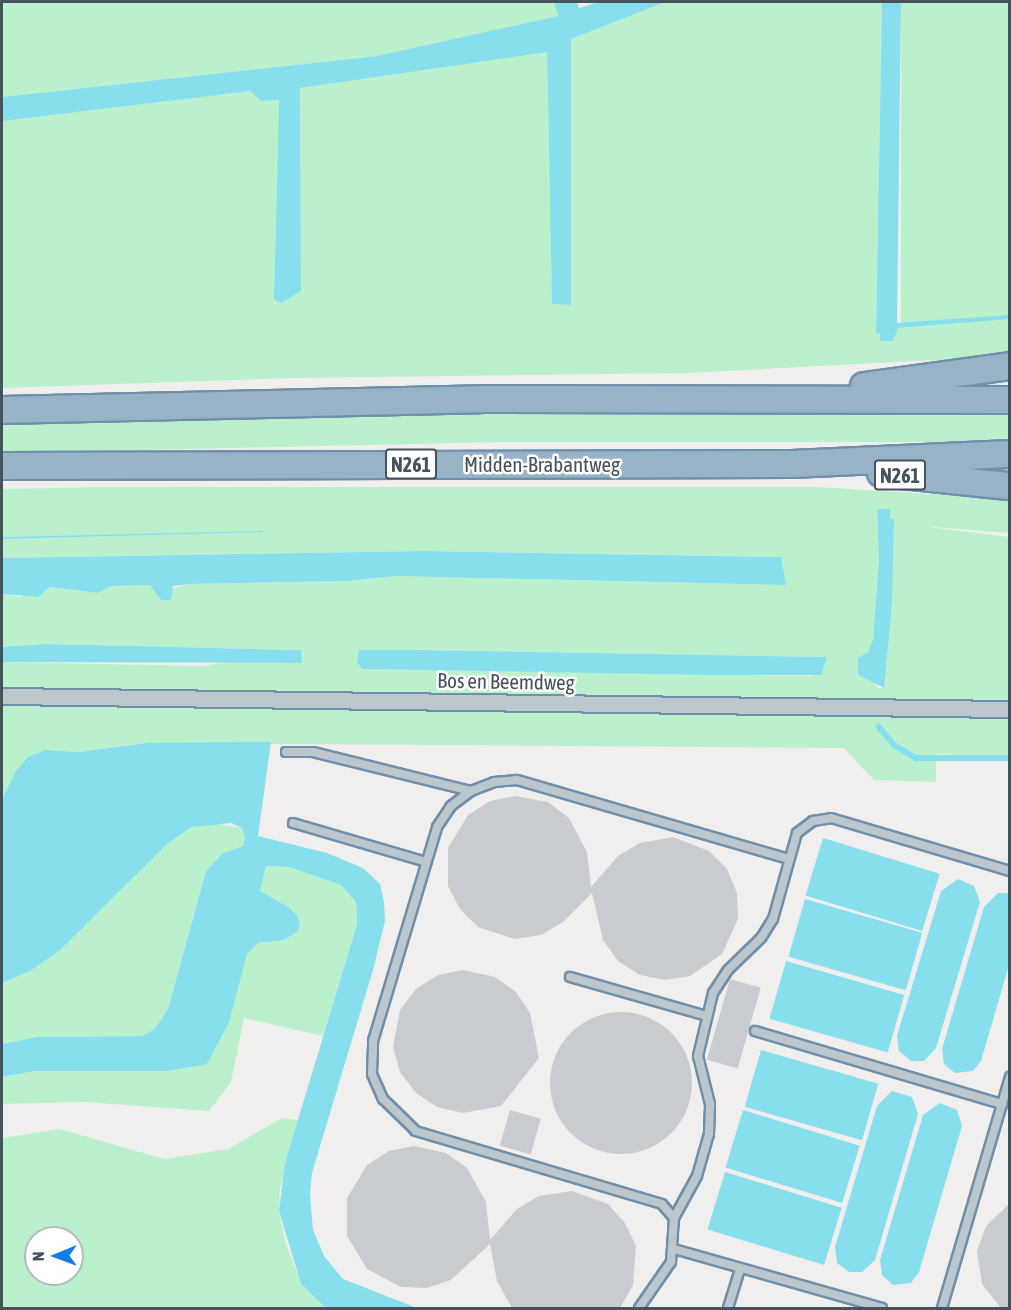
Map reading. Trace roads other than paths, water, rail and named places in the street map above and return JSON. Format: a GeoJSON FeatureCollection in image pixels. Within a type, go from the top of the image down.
{"type":"FeatureCollection","features":[{"type":"Feature","properties":{"kind":"highway"},"geometry":{"type":"LineString","coordinates":[[790,397],[1010,366]]}},
{"type":"Feature","properties":{"kind":"highway"},"geometry":{"type":"LineString","coordinates":[[2,410],[790,397],[1010,400]]}},
{"type":"Feature","properties":{"kind":"highway","name":"Midden-Brabantweg"},"geometry":{"type":"LineString","coordinates":[[2,466],[792,464],[1010,454]]}},
{"type":"Feature","properties":{"kind":"highway","name":"N261"},"geometry":{"type":"LineString","coordinates":[[792,464],[1010,486]]}},
{"type":"Feature","properties":{"kind":"street","name":"Bos en Beemdweg"},"geometry":{"type":"LineString","coordinates":[[2,696],[1010,709]]}},
{"type":"Feature","properties":{"kind":"lane"},"geometry":{"type":"LineString","coordinates":[[286,752],[313,752],[471,791]]}},
{"type":"Feature","properties":{"kind":"lane"},"geometry":{"type":"LineString","coordinates":[[674,1218],[662,1204],[416,1131],[388,1106],[372,1074],[373,1041],[439,821],[471,791],[506,780],[528,782],[789,859]]}},
{"type":"Feature","properties":{"kind":"lane"},"geometry":{"type":"LineString","coordinates":[[639,1308],[663,1276],[674,1249],[674,1218],[697,1176],[709,1134],[710,1104],[698,1056],[707,1016],[720,980],[761,938],[773,919],[797,833],[813,821],[831,818],[1010,870]]}},
{"type":"Feature","properties":{"kind":"lane"},"geometry":{"type":"LineString","coordinates":[[292,823],[426,862]]}},
{"type":"Feature","properties":{"kind":"lane"},"geometry":{"type":"LineString","coordinates":[[570,977],[707,1016]]}},
{"type":"Feature","properties":{"kind":"lane"},"geometry":{"type":"LineString","coordinates":[[755,1031],[1002,1104]]}},
{"type":"Feature","properties":{"kind":"lane"},"geometry":{"type":"LineString","coordinates":[[942,1308],[1010,1077]]}},
{"type":"Feature","properties":{"kind":"lane"},"geometry":{"type":"LineString","coordinates":[[674,1249],[882,1308]]}},
{"type":"Feature","properties":{"kind":"lane"},"geometry":{"type":"LineString","coordinates":[[728,1308],[740,1269]]}},
{"type":"Feature","properties":{"kind":"water"},"geometry":{"type":"Polygon","coordinates":[[[554,2],[577,2],[579,8],[599,2],[665,2],[571,39],[571,305],[552,304],[547,52],[300,88],[301,291],[281,303],[274,299],[279,100],[261,101],[250,91],[2,121],[2,97],[377,56],[558,16],[554,2]]]}},
{"type":"Feature","properties":{"kind":"water"},"geometry":{"type":"Polygon","coordinates":[[[882,2],[901,2],[897,323],[1009,315],[1009,319],[898,328],[893,341],[880,341],[880,334],[876,333],[882,2]]]}},
{"type":"Feature","properties":{"kind":"water"},"geometry":{"type":"Polygon","coordinates":[[[877,509],[890,509],[890,519],[894,519],[892,603],[884,688],[858,675],[858,658],[868,652],[873,639],[879,560],[877,509]]]}},
{"type":"Feature","properties":{"kind":"water"},"geometry":{"type":"Polygon","coordinates":[[[263,532],[2,539],[2,537],[263,532]]]}},
{"type":"Feature","properties":{"kind":"water"},"geometry":{"type":"Polygon","coordinates":[[[424,551],[781,557],[786,585],[395,576],[348,581],[188,584],[173,586],[171,600],[161,600],[150,585],[111,586],[98,593],[49,587],[38,597],[2,594],[2,558],[424,551]]]}},
{"type":"Feature","properties":{"kind":"water"},"geometry":{"type":"Polygon","coordinates":[[[45,644],[301,650],[302,663],[2,662],[2,647],[45,644]]]}},
{"type":"Feature","properties":{"kind":"water"},"geometry":{"type":"Polygon","coordinates":[[[359,650],[827,657],[821,675],[718,675],[362,669],[357,663],[359,650]]]}},
{"type":"Feature","properties":{"kind":"water"},"geometry":{"type":"Polygon","coordinates":[[[271,742],[258,836],[327,853],[363,868],[380,884],[384,902],[385,921],[373,970],[312,1173],[310,1194],[313,1230],[324,1256],[343,1279],[417,1308],[326,1308],[301,1284],[279,1211],[285,1163],[357,924],[356,902],[341,885],[289,867],[266,866],[260,891],[288,907],[297,915],[300,925],[297,932],[284,940],[258,943],[247,954],[229,1022],[207,1064],[167,1071],[34,1071],[2,1077],[2,1044],[37,1037],[141,1036],[154,1030],[168,1009],[206,871],[223,853],[243,846],[245,838],[242,828],[231,823],[192,827],[167,844],[60,950],[30,971],[2,983],[2,800],[16,771],[28,757],[45,750],[79,752],[147,743],[271,742]]]}},
{"type":"Feature","properties":{"kind":"water"},"geometry":{"type":"Polygon","coordinates":[[[823,838],[940,874],[922,931],[805,895],[823,838]]]}},
{"type":"Feature","properties":{"kind":"water"},"geometry":{"type":"Polygon","coordinates":[[[958,879],[974,886],[980,902],[936,1048],[924,1061],[911,1061],[899,1051],[897,1036],[941,891],[958,879]]]}},
{"type":"Feature","properties":{"kind":"water"},"geometry":{"type":"Polygon","coordinates":[[[998,893],[1009,893],[1009,965],[981,1061],[973,1071],[955,1073],[944,1064],[942,1049],[984,907],[998,893]]]}},
{"type":"Feature","properties":{"kind":"water"},"geometry":{"type":"Polygon","coordinates":[[[805,899],[922,933],[906,990],[788,957],[805,899]]]}},
{"type":"Feature","properties":{"kind":"water"},"geometry":{"type":"Polygon","coordinates":[[[786,961],[904,995],[888,1053],[769,1019],[786,961]]]}},
{"type":"Feature","properties":{"kind":"water"},"geometry":{"type":"Polygon","coordinates":[[[761,1050],[878,1084],[862,1140],[745,1107],[761,1050]]]}},
{"type":"Feature","properties":{"kind":"water"},"geometry":{"type":"Polygon","coordinates":[[[892,1091],[912,1097],[918,1114],[875,1260],[862,1272],[849,1272],[837,1263],[835,1247],[877,1106],[892,1091]]]}},
{"type":"Feature","properties":{"kind":"water"},"geometry":{"type":"Polygon","coordinates":[[[940,1103],[957,1110],[962,1126],[919,1272],[911,1283],[893,1285],[882,1275],[880,1260],[923,1115],[940,1103]]]}},
{"type":"Feature","properties":{"kind":"water"},"geometry":{"type":"Polygon","coordinates":[[[743,1110],[860,1146],[842,1203],[725,1167],[743,1110]]]}},
{"type":"Feature","properties":{"kind":"water"},"geometry":{"type":"Polygon","coordinates":[[[725,1172],[842,1208],[824,1265],[707,1229],[725,1172]]]}},
{"type":"Feature","properties":{"kind":"waterway"},"geometry":{"type":"LineString","coordinates":[[879,727],[894,745],[916,758],[1010,758]]}}]}
